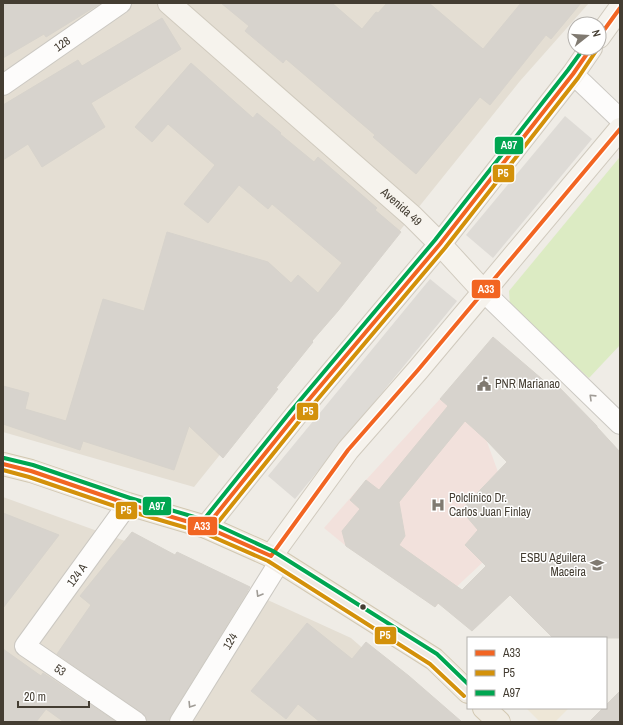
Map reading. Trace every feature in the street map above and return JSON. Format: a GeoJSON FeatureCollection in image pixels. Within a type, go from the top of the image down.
{"type":"FeatureCollection","features":[{"type":"Feature","properties":{"kind":"main road"},"geometry":{"type":"LineString","coordinates":[[3,464],[31,471],[128,504],[206,527],[275,558],[434,659],[467,691]]}},
{"type":"Feature","properties":{"kind":"main road"},"geometry":{"type":"LineString","coordinates":[[485,709],[499,722]]}},
{"type":"Feature","properties":{"kind":"street","name":"128"},"geometry":{"type":"LineString","coordinates":[[3,85],[121,3]]}},
{"type":"Feature","properties":{"kind":"street","name":"Avenida 49"},"geometry":{"type":"LineString","coordinates":[[169,3],[412,216],[483,291],[620,424]]}},
{"type":"Feature","properties":{"kind":"street"},"geometry":{"type":"LineString","coordinates":[[607,26],[620,8]]}},
{"type":"Feature","properties":{"kind":"street"},"geometry":{"type":"LineString","coordinates":[[206,527],[296,414],[440,244],[585,56]]}},
{"type":"Feature","properties":{"kind":"street"},"geometry":{"type":"LineString","coordinates":[[573,74],[620,119]]}},
{"type":"Feature","properties":{"kind":"street"},"geometry":{"type":"LineString","coordinates":[[275,558],[348,450],[418,370],[620,129]]}},
{"type":"Feature","properties":{"kind":"street","name":"124 A"},"geometry":{"type":"LineString","coordinates":[[25,646],[128,504]]}},
{"type":"Feature","properties":{"kind":"street","name":"124"},"geometry":{"type":"LineString","coordinates":[[180,722],[275,558]]}},
{"type":"Feature","properties":{"kind":"street","name":"53"},"geometry":{"type":"LineString","coordinates":[[25,646],[136,722]]}},
{"type":"Feature","properties":{"kind":"shaded area"},"geometry":{"type":"Polygon","coordinates":[[[3,3],[589,3],[578,16],[567,16],[567,28],[520,81],[194,487],[3,432],[3,3]]]}},
{"type":"Feature","properties":{"kind":"shaded area"},"geometry":{"type":"Polygon","coordinates":[[[565,116],[592,139],[493,258],[466,235],[565,116]]]}},
{"type":"Feature","properties":{"kind":"shaded area"},"geometry":{"type":"Polygon","coordinates":[[[430,279],[457,301],[295,499],[268,476],[430,279]]]}},
{"type":"Feature","properties":{"kind":"shaded area","name":"Polclínico Dr. Carlos Juan Finlay"},"geometry":{"type":"Polygon","coordinates":[[[440,399],[486,439],[498,472],[536,509],[435,607],[346,546],[324,528],[440,399]]]}},
{"type":"Feature","properties":{"kind":"shaded area"},"geometry":{"type":"Polygon","coordinates":[[[3,497],[189,564],[351,638],[447,722],[3,722],[3,497]]]}},
{"type":"Feature","properties":{"kind":"shaded area"},"geometry":{"type":"Polygon","coordinates":[[[527,709],[568,709],[555,722],[540,722],[527,709]]]}},
{"type":"Feature","properties":{"kind":"green space"},"geometry":{"type":"Polygon","coordinates":[[[619,158],[620,345],[589,378],[510,306],[509,291],[619,158]]]}},
{"type":"Feature","properties":{"kind":"building"},"geometry":{"type":"Polygon","coordinates":[[[3,3],[101,3],[46,37],[44,34],[3,58],[3,3]]]}},
{"type":"Feature","properties":{"kind":"building"},"geometry":{"type":"Polygon","coordinates":[[[221,3],[332,3],[362,29],[376,12],[378,13],[387,3],[429,3],[483,49],[521,3],[581,3],[570,16],[567,16],[567,20],[551,39],[546,35],[490,105],[480,97],[416,174],[373,137],[375,135],[286,59],[283,63],[245,31],[249,26],[221,3]]]}},
{"type":"Feature","properties":{"kind":"building"},"geometry":{"type":"Polygon","coordinates":[[[162,18],[181,49],[91,103],[105,127],[42,167],[28,144],[3,160],[3,105],[78,60],[82,66],[162,18]]]}},
{"type":"Feature","properties":{"kind":"building"},"geometry":{"type":"Polygon","coordinates":[[[191,63],[253,118],[257,113],[314,162],[318,157],[377,208],[375,210],[401,232],[312,341],[313,342],[276,388],[278,389],[223,458],[189,426],[174,470],[83,441],[80,450],[3,424],[3,386],[29,393],[25,409],[66,421],[103,299],[144,311],[167,232],[268,262],[291,283],[298,275],[318,293],[342,263],[272,204],[268,209],[239,185],[208,223],[184,204],[215,165],[168,124],[152,142],[135,127],[191,63]]]}},
{"type":"Feature","properties":{"kind":"building"},"geometry":{"type":"Polygon","coordinates":[[[493,337],[549,385],[553,381],[620,452],[620,638],[552,637],[510,595],[472,631],[438,603],[435,607],[346,546],[342,531],[360,509],[350,500],[366,480],[379,490],[448,406],[440,399],[493,337]],[[465,421],[399,502],[405,536],[399,545],[462,590],[486,566],[465,545],[478,530],[461,510],[507,462],[465,421]]]}},
{"type":"Feature","properties":{"kind":"building"},"geometry":{"type":"Polygon","coordinates":[[[3,513],[59,535],[3,608],[3,513]]]}},
{"type":"Feature","properties":{"kind":"building"},"geometry":{"type":"Polygon","coordinates":[[[132,532],[175,555],[177,552],[250,587],[167,722],[147,722],[146,717],[142,713],[57,654],[91,605],[80,596],[132,532]]]}},
{"type":"Feature","properties":{"kind":"building"},"geometry":{"type":"Polygon","coordinates":[[[307,623],[352,659],[366,642],[409,676],[462,722],[320,722],[298,704],[286,719],[251,691],[307,623]]]}},
{"type":"Feature","properties":{"kind":"building"},"geometry":{"type":"Polygon","coordinates":[[[3,649],[41,676],[43,673],[116,722],[64,722],[46,709],[36,722],[3,722],[3,649]]]}},
{"type":"Feature","properties":{"kind":"building"},"geometry":{"type":"Polygon","coordinates":[[[620,691],[620,722],[589,722],[602,709],[607,709],[607,704],[620,691]]]}},
{"type":"Feature","properties":{"kind":"transit line","name":"A33"},"geometry":{"type":"LineString","coordinates":[[607,26],[620,8]]}},
{"type":"Feature","properties":{"kind":"transit line","name":"A97"},"geometry":{"type":"LineString","coordinates":[[201,523],[291,411],[435,240],[578,56]]}},
{"type":"Feature","properties":{"kind":"transit line","name":"A33"},"geometry":{"type":"LineString","coordinates":[[206,527],[296,415],[440,244],[585,56]]}},
{"type":"Feature","properties":{"kind":"transit line","name":"P5"},"geometry":{"type":"LineString","coordinates":[[211,531],[301,419],[445,248],[578,78],[593,56]]}},
{"type":"Feature","properties":{"kind":"transit line","name":"A33"},"geometry":{"type":"LineString","coordinates":[[3,464],[31,471],[128,504],[206,527],[271,556],[348,450],[418,370],[620,129]]}},
{"type":"Feature","properties":{"kind":"transit line","name":"A97"},"geometry":{"type":"LineString","coordinates":[[4,458],[33,465],[130,498],[208,521],[273,551],[437,654],[467,683]]}},
{"type":"Feature","properties":{"kind":"transit line","name":"P5"},"geometry":{"type":"LineString","coordinates":[[3,470],[29,477],[126,510],[204,533],[268,561],[430,664],[464,696]]}},
{"type":"Feature","properties":{"kind":"place","name":"PNR Marianao"},"geometry":{"type":"Point","coordinates":[484,384]}},
{"type":"Feature","properties":{"kind":"place","name":"Polclínico Dr. Carlos Juan Finlay"},"geometry":{"type":"Point","coordinates":[438,505]}},
{"type":"Feature","properties":{"kind":"place","name":"ESBU Aguilera Maceira"},"geometry":{"type":"Point","coordinates":[597,565]}}]}
